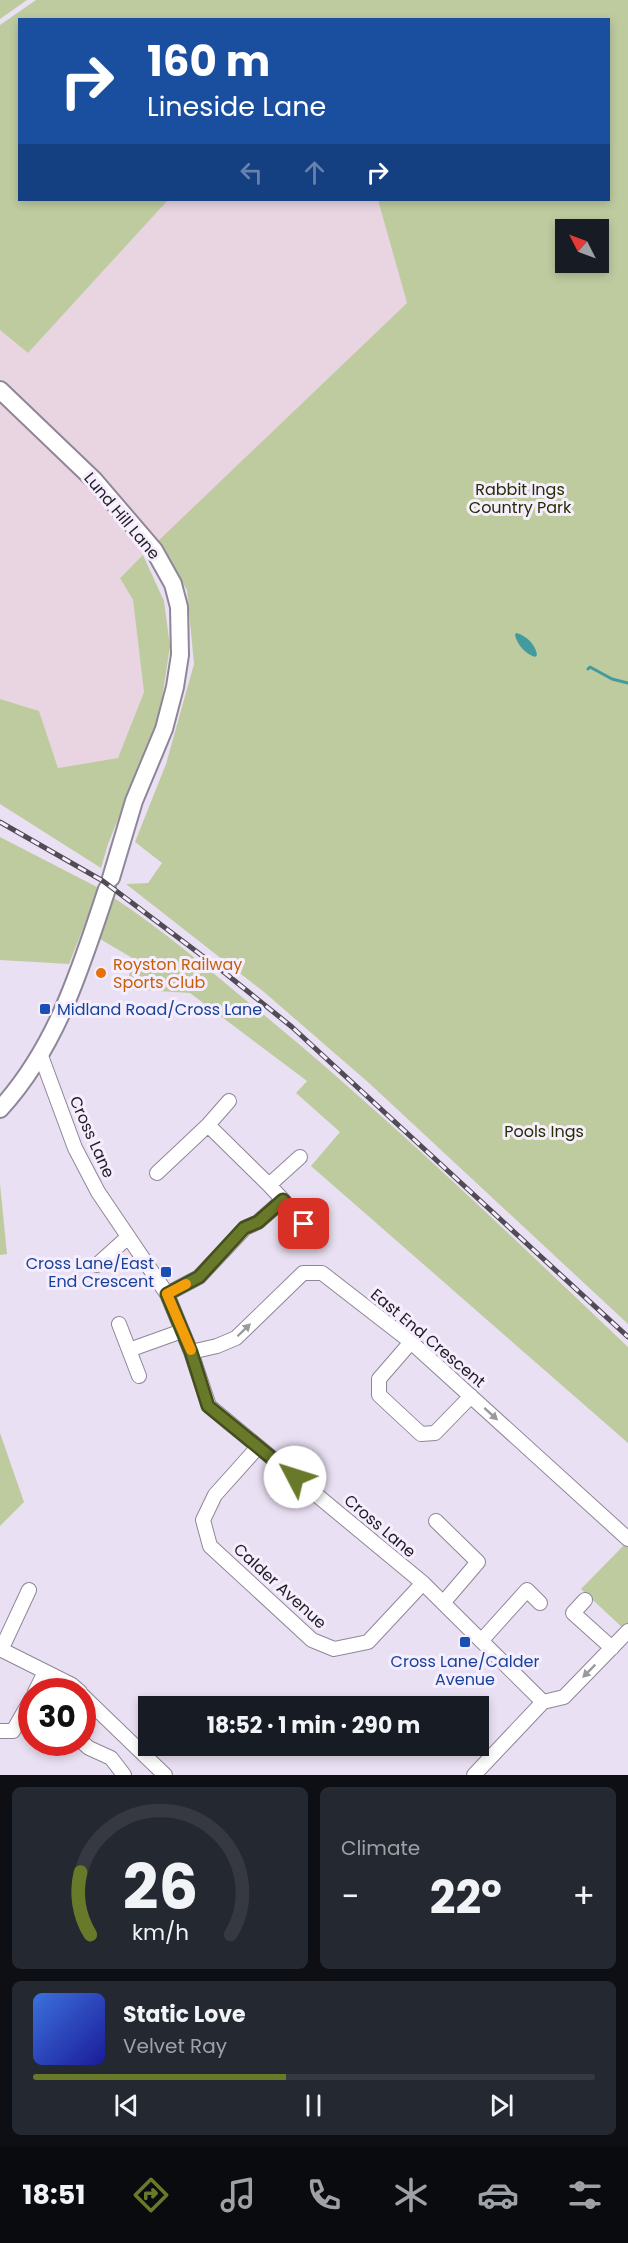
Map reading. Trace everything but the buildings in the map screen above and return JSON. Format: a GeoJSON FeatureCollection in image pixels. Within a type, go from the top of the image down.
{"type":"FeatureCollection","features":[{"type":"Feature","properties":{"kind":"main road","name":"Lund Hill Lane"},"geometry":{"type":"LineString","coordinates":[[0,390],[94,480],[154,550],[173,584],[179,607],[180,655],[175,687],[164,729],[134,801],[75,984],[41,1056],[0,1109]]}},
{"type":"Feature","properties":{"kind":"street","name":"Cross Lane"},"geometry":{"type":"LineString","coordinates":[[41,1056],[75,1148],[98,1192],[167,1294],[191,1352],[208,1406],[423,1583],[543,1702]]}},
{"type":"Feature","properties":{"kind":"street"},"geometry":{"type":"LineString","coordinates":[[157,1173],[230,1101]]}},
{"type":"Feature","properties":{"kind":"street"},"geometry":{"type":"LineString","coordinates":[[208,1125],[269,1185],[304,1224]]}},
{"type":"Feature","properties":{"kind":"street"},"geometry":{"type":"LineString","coordinates":[[269,1185],[300,1157]]}},
{"type":"Feature","properties":{"kind":"street"},"geometry":{"type":"LineString","coordinates":[[167,1294],[199,1277],[244,1228],[258,1222],[283,1200]]}},
{"type":"Feature","properties":{"kind":"street"},"geometry":{"type":"LineString","coordinates":[[97,1265],[128,1238]]}},
{"type":"Feature","properties":{"kind":"street","name":"East End Crescent"},"geometry":{"type":"LineString","coordinates":[[191,1352],[217,1346],[236,1338],[303,1273],[322,1273],[411,1342],[628,1539]]}},
{"type":"Feature","properties":{"kind":"street"},"geometry":{"type":"LineString","coordinates":[[119,1324],[139,1376]]}},
{"type":"Feature","properties":{"kind":"street"},"geometry":{"type":"LineString","coordinates":[[129,1350],[182,1331]]}},
{"type":"Feature","properties":{"kind":"street"},"geometry":{"type":"LineString","coordinates":[[411,1342],[379,1379],[379,1395],[421,1434],[435,1433],[471,1396]]}},
{"type":"Feature","properties":{"kind":"street","name":"Calder Avenue"},"geometry":{"type":"LineString","coordinates":[[258,1447],[215,1495],[203,1520],[210,1546],[312,1640],[334,1649],[368,1642],[423,1583]]}},
{"type":"Feature","properties":{"kind":"street"},"geometry":{"type":"LineString","coordinates":[[436,1521],[478,1562],[444,1603]]}},
{"type":"Feature","properties":{"kind":"street"},"geometry":{"type":"LineString","coordinates":[[29,1590],[0,1649],[57,1678]]}},
{"type":"Feature","properties":{"kind":"street"},"geometry":{"type":"LineString","coordinates":[[482,1640],[527,1590],[540,1602]]}},
{"type":"Feature","properties":{"kind":"street"},"geometry":{"type":"LineString","coordinates":[[585,1600],[573,1613],[612,1648]]}},
{"type":"Feature","properties":{"kind":"street"},"geometry":{"type":"LineString","coordinates":[[474,1775],[543,1702],[564,1697],[628,1631]]}},
{"type":"Feature","properties":{"kind":"street"},"geometry":{"type":"LineString","coordinates":[[42,1678],[45,1672]]}},
{"type":"Feature","properties":{"kind":"street"},"geometry":{"type":"LineString","coordinates":[[96,1708],[165,1775]]}},
{"type":"Feature","properties":{"kind":"street"},"geometry":{"type":"LineString","coordinates":[[0,1731],[12,1731],[18,1721]]}},
{"type":"Feature","properties":{"kind":"street"},"geometry":{"type":"LineString","coordinates":[[96,1751],[111,1758],[124,1775]]}},
{"type":"Feature","properties":{"kind":"shaded area"},"geometry":{"type":"Polygon","coordinates":[[[167,201],[378,201],[407,303],[120,578],[133,600],[144,692],[118,758],[58,768],[39,711],[0,699],[0,330],[28,353],[167,201]]]}},
{"type":"Feature","properties":{"kind":"shaded area"},"geometry":{"type":"Polygon","coordinates":[[[516,633],[533,644],[537,655],[535,657],[522,648],[516,638],[516,633]]]}},
{"type":"Feature","properties":{"kind":"green space"},"geometry":{"type":"Polygon","coordinates":[[[0,0],[27,0],[0,19],[0,0]]]}},
{"type":"Feature","properties":{"kind":"green space"},"geometry":{"type":"Polygon","coordinates":[[[36,0],[628,0],[628,1324],[369,1083],[264,992],[126,884],[148,883],[162,863],[135,842],[166,764],[194,664],[187,590],[157,542],[407,303],[378,201],[610,201],[610,18],[18,18],[18,201],[167,201],[28,353],[0,330],[0,25],[36,0]]]}},
{"type":"Feature","properties":{"kind":"green space"},"geometry":{"type":"Polygon","coordinates":[[[143,555],[164,601],[170,646],[159,719],[108,844],[101,868],[0,804],[0,699],[39,711],[58,768],[118,758],[144,692],[133,600],[120,578],[143,555]]]}},
{"type":"Feature","properties":{"kind":"green space"},"geometry":{"type":"Polygon","coordinates":[[[0,837],[99,888],[69,964],[0,960],[0,837]]]}},
{"type":"Feature","properties":{"kind":"green space"},"geometry":{"type":"Polygon","coordinates":[[[114,898],[188,952],[353,1091],[446,1175],[628,1347],[628,1443],[311,1166],[340,1132],[296,1093],[307,1081],[190,993],[125,989],[134,959],[100,939],[114,898]]]}},
{"type":"Feature","properties":{"kind":"green space"},"geometry":{"type":"Polygon","coordinates":[[[0,1184],[7,1254],[0,1255],[0,1184]]]}},
{"type":"Feature","properties":{"kind":"green space"},"geometry":{"type":"Polygon","coordinates":[[[0,1433],[24,1502],[0,1526],[0,1433]]]}},
{"type":"Feature","properties":{"kind":"green space"},"geometry":{"type":"Polygon","coordinates":[[[628,1541],[628,1627],[625,1630],[581,1589],[628,1541]]]}},
{"type":"Feature","properties":{"kind":"waterway"},"geometry":{"type":"LineString","coordinates":[[588,669],[590,667],[612,679],[628,683]]}},
{"type":"Feature","properties":{"kind":"railway"},"geometry":{"type":"LineString","coordinates":[[0,822],[103,881],[292,1027],[628,1337]]}},
{"type":"Feature","properties":{"kind":"slow traffic"},"geometry":{"type":"LineString","coordinates":[[186,1284],[167,1294],[191,1350]]}},
{"type":"Feature","properties":{"kind":"place","name":"Royston Railway Sports Club"},"geometry":{"type":"Point","coordinates":[101,973]}},
{"type":"Feature","properties":{"kind":"place","name":"Midland Road/Cross Lane"},"geometry":{"type":"Point","coordinates":[45,1009]}},
{"type":"Feature","properties":{"kind":"place","name":"Cross Lane/East End Crescent"},"geometry":{"type":"Point","coordinates":[166,1272]}},
{"type":"Feature","properties":{"kind":"place","name":"Cross Lane/Calder Avenue"},"geometry":{"type":"Point","coordinates":[465,1642]}},
{"type":"Feature","properties":{"kind":"route"},"geometry":{"type":"LineString","coordinates":[[295,1477],[208,1406],[191,1352],[167,1294],[199,1277],[244,1228],[258,1222],[283,1200],[304,1224]]}},
{"type":"Feature","properties":{"kind":"park label","name":"Rabbit Ings Country Park"},"geometry":{"type":"Point","coordinates":[520,498]}},
{"type":"Feature","properties":{"kind":"park label","name":"Pools Ings"},"geometry":{"type":"Point","coordinates":[544,1131]}}]}
